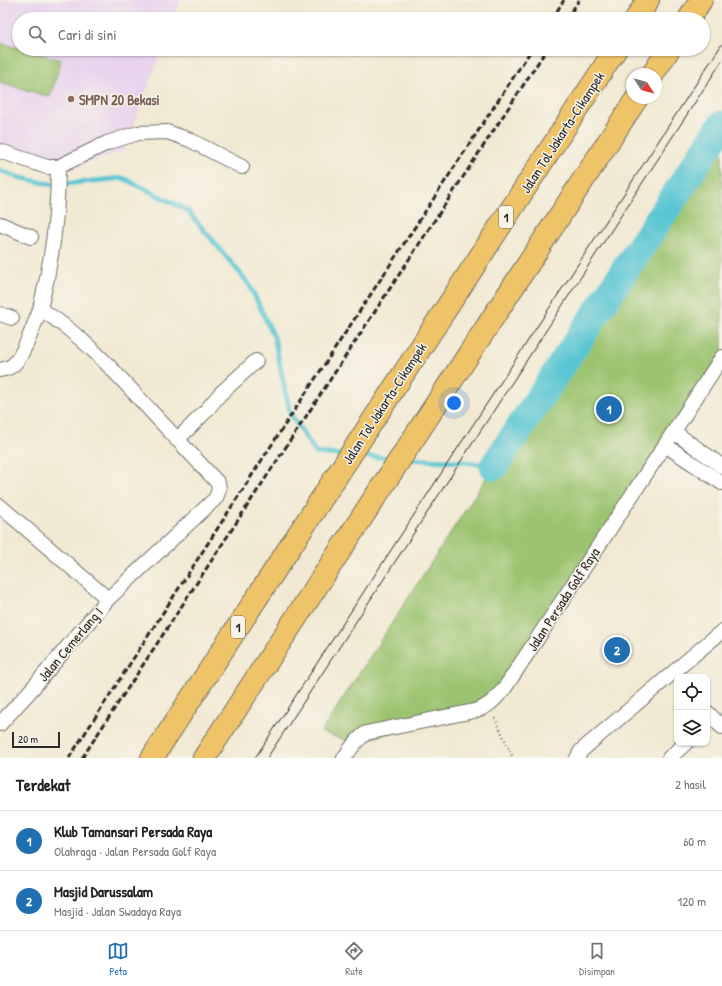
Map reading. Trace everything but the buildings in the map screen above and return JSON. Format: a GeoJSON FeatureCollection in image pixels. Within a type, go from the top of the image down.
{"type":"FeatureCollection","features":[{"type":"Feature","properties":{"kind":"highway"},"geometry":{"type":"LineString","coordinates":[[640,12],[648,0]]}},
{"type":"Feature","properties":{"kind":"highway"},"geometry":{"type":"LineString","coordinates":[[693,12],[701,0]]}},
{"type":"Feature","properties":{"kind":"highway","name":"Jalan Tol Jakarta–Cikampek"},"geometry":{"type":"LineString","coordinates":[[152,758],[611,56]]}},
{"type":"Feature","properties":{"kind":"highway"},"geometry":{"type":"LineString","coordinates":[[657,68],[665,56]]}},
{"type":"Feature","properties":{"kind":"highway"},"geometry":{"type":"LineString","coordinates":[[204,758],[633,104]]}},
{"type":"Feature","properties":{"kind":"street"},"geometry":{"type":"LineString","coordinates":[[58,174],[107,143],[138,133],[167,132],[190,140],[242,167]]}},
{"type":"Feature","properties":{"kind":"street"},"geometry":{"type":"LineString","coordinates":[[0,151],[47,167],[58,174]]}},
{"type":"Feature","properties":{"kind":"street"},"geometry":{"type":"LineString","coordinates":[[0,370],[13,365],[17,361],[34,326],[40,309],[49,267],[58,201],[58,174]]}},
{"type":"Feature","properties":{"kind":"street"},"geometry":{"type":"LineString","coordinates":[[0,224],[30,237]]}},
{"type":"Feature","properties":{"kind":"street"},"geometry":{"type":"LineString","coordinates":[[40,309],[59,321],[101,356],[176,440],[218,483],[219,489],[216,498],[108,599]]}},
{"type":"Feature","properties":{"kind":"street","name":"Jalan Persada Golf Raya"},"geometry":{"type":"LineString","coordinates":[[344,758],[354,743],[366,733],[474,711],[485,708],[494,701],[674,432],[722,357]]}},
{"type":"Feature","properties":{"kind":"street"},"geometry":{"type":"LineString","coordinates":[[176,440],[201,417],[220,394],[256,361]]}},
{"type":"Feature","properties":{"kind":"street"},"geometry":{"type":"LineString","coordinates":[[674,432],[722,466]]}},
{"type":"Feature","properties":{"kind":"street"},"geometry":{"type":"LineString","coordinates":[[665,445],[722,483]]}},
{"type":"Feature","properties":{"kind":"street","name":"Jalan Cemerlang I"},"geometry":{"type":"LineString","coordinates":[[0,506],[108,599],[31,690],[0,724]]}},
{"type":"Feature","properties":{"kind":"street"},"geometry":{"type":"LineString","coordinates":[[678,674],[722,631]]}},
{"type":"Feature","properties":{"kind":"street"},"geometry":{"type":"LineString","coordinates":[[577,758],[590,743],[674,678]]}},
{"type":"Feature","properties":{"kind":"street"},"geometry":{"type":"LineString","coordinates":[[710,715],[722,727]]}},
{"type":"Feature","properties":{"kind":"street"},"geometry":{"type":"LineString","coordinates":[[669,758],[683,746]]}},
{"type":"Feature","properties":{"kind":"path"},"geometry":{"type":"LineString","coordinates":[[501,731],[513,758]]}},
{"type":"Feature","properties":{"kind":"shaded area","name":"SMPN 20 Bekasi"},"geometry":{"type":"Polygon","coordinates":[[[0,0],[181,0],[176,12],[12,12],[12,56],[159,56],[123,151],[69,169],[0,149],[0,0]]]}},
{"type":"Feature","properties":{"kind":"green space"},"geometry":{"type":"Polygon","coordinates":[[[0,43],[12,46],[12,56],[47,56],[61,60],[50,97],[0,82],[0,43]]]}},
{"type":"Feature","properties":{"kind":"green space"},"geometry":{"type":"Polygon","coordinates":[[[722,125],[722,352],[489,704],[354,743],[321,732],[494,466],[722,125]]]}},
{"type":"Feature","properties":{"kind":"waterway"},"geometry":{"type":"LineString","coordinates":[[494,466],[722,125]]}},
{"type":"Feature","properties":{"kind":"waterway"},"geometry":{"type":"LineString","coordinates":[[0,170],[17,177],[54,185],[123,178],[187,210],[249,284],[274,337],[290,413],[316,453],[343,455]]}},
{"type":"Feature","properties":{"kind":"waterway"},"geometry":{"type":"LineString","coordinates":[[357,456],[393,458]]}},
{"type":"Feature","properties":{"kind":"waterway"},"geometry":{"type":"LineString","coordinates":[[407,459],[465,462],[494,466]]}},
{"type":"Feature","properties":{"kind":"tram line"},"geometry":{"type":"LineString","coordinates":[[255,758],[722,44]]}},
{"type":"Feature","properties":{"kind":"tram line"},"geometry":{"type":"LineString","coordinates":[[267,758],[722,61]]}},
{"type":"Feature","properties":{"kind":"railway"},"geometry":{"type":"LineString","coordinates":[[556,12],[564,0]]}},
{"type":"Feature","properties":{"kind":"railway"},"geometry":{"type":"LineString","coordinates":[[571,12],[579,0]]}},
{"type":"Feature","properties":{"kind":"railway"},"geometry":{"type":"LineString","coordinates":[[69,758],[267,452],[527,56]]}},
{"type":"Feature","properties":{"kind":"railway"},"geometry":{"type":"LineString","coordinates":[[82,758],[542,56]]}},
{"type":"Feature","properties":{"kind":"place","name":"SMPN 20 Bekasi"},"geometry":{"type":"Point","coordinates":[71,99]}},
{"type":"Feature","properties":{"kind":"place","name":"Klub Tamansari Persada Raya"},"geometry":{"type":"Point","coordinates":[609,409]}},
{"type":"Feature","properties":{"kind":"place","name":"Masjid Darussalam"},"geometry":{"type":"Point","coordinates":[617,650]}}]}
